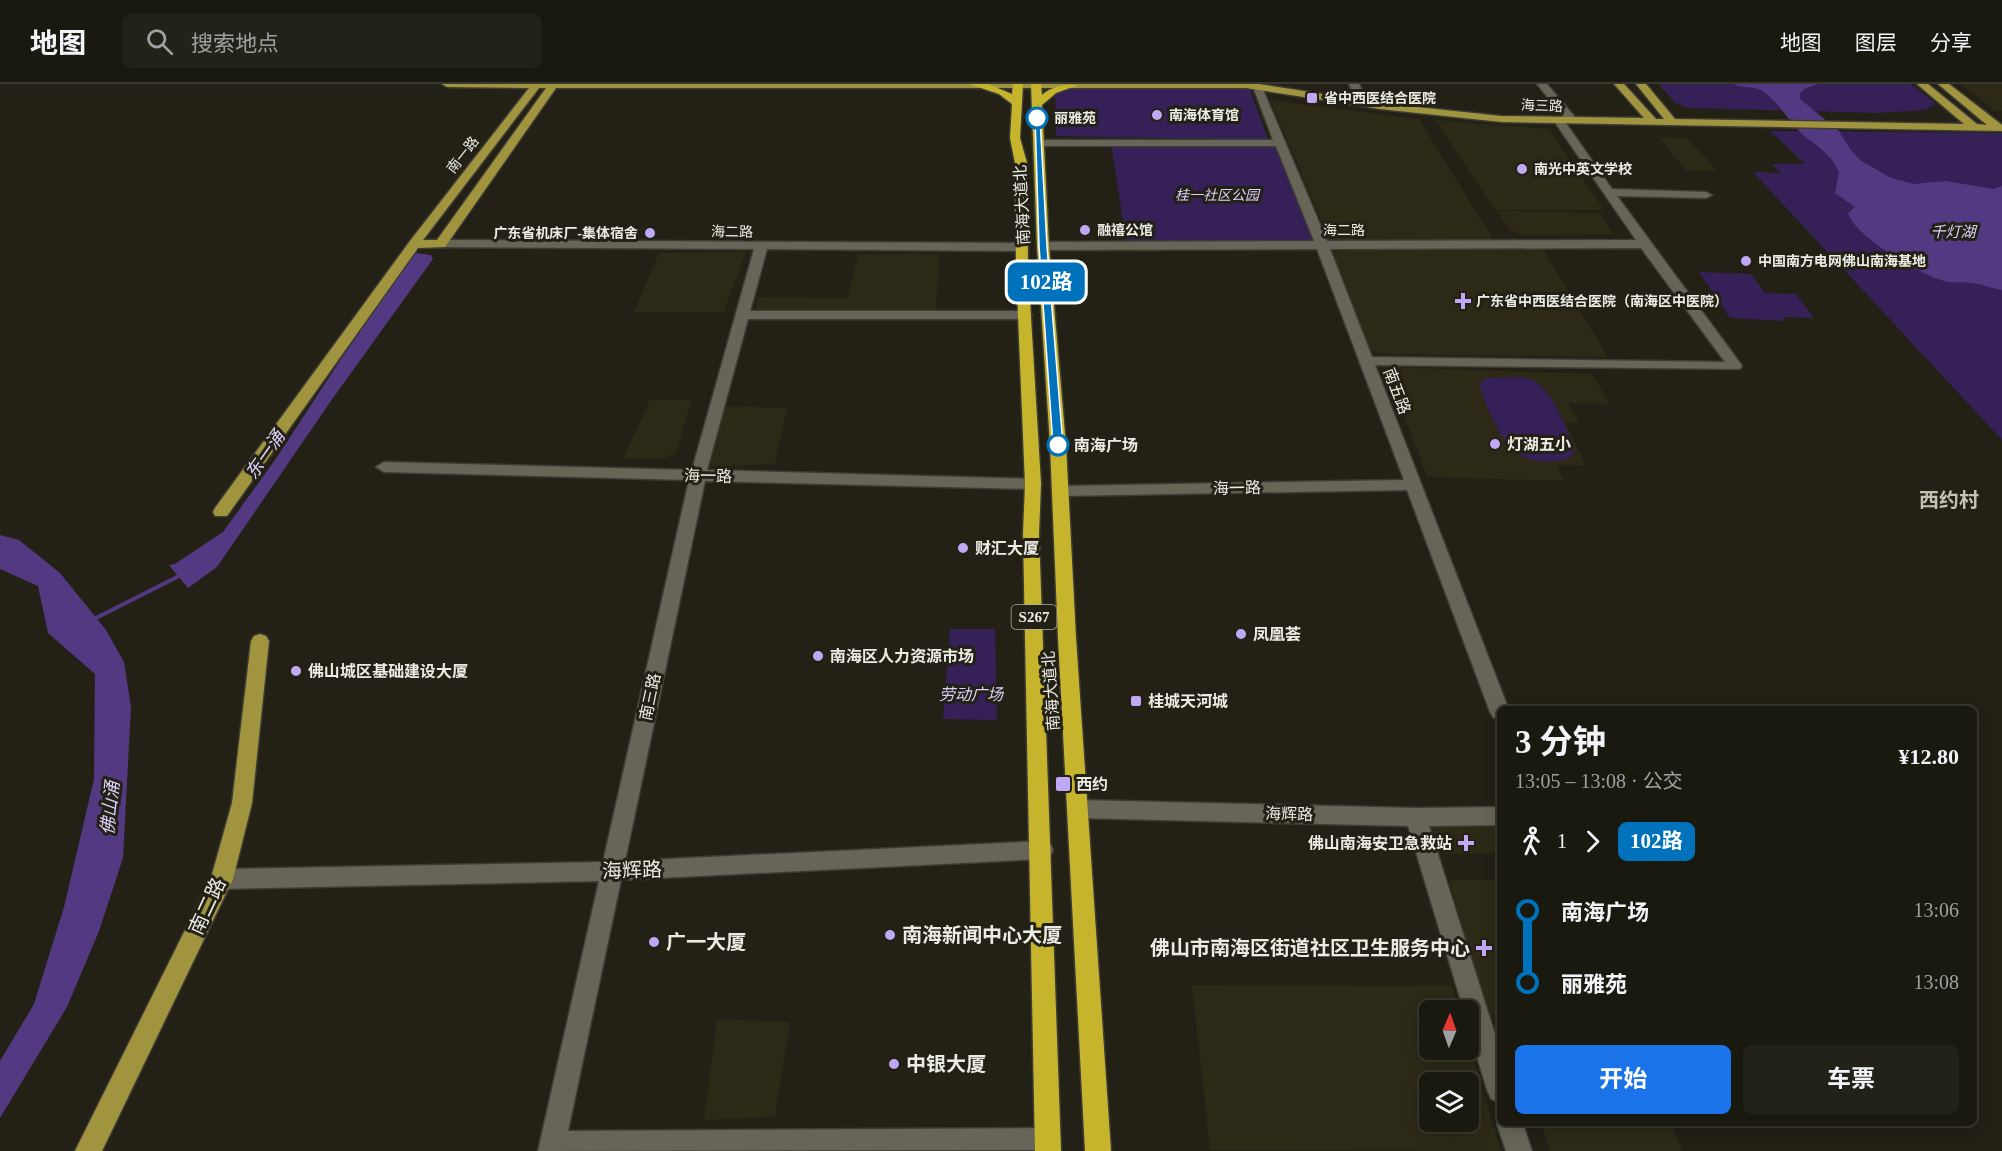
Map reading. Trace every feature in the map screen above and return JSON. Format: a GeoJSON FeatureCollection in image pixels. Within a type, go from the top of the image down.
{"type":"FeatureCollection","features":[{"type":"Feature","properties":{"kind":"highway"},"geometry":{"type":"LineString","coordinates":[[974,84],[1011,96],[1017,103]]}},
{"type":"Feature","properties":{"kind":"highway","name":"南海大道北"},"geometry":{"type":"LineString","coordinates":[[1027,84],[1017,103],[1015,138],[1021,163],[1022,247],[1033,484],[1031,534],[1042,850],[1048,1146]]}},
{"type":"Feature","properties":{"kind":"highway","name":"南海大道北"},"geometry":{"type":"LineString","coordinates":[[1027,84],[1037,104],[1043,246],[1060,491],[1098,1151]]}},
{"type":"Feature","properties":{"kind":"highway"},"geometry":{"type":"LineString","coordinates":[[1037,104],[1052,91],[1072,85]]}},
{"type":"Feature","properties":{"kind":"main road"},"geometry":{"type":"LineString","coordinates":[[447,84],[1027,84]]}},
{"type":"Feature","properties":{"kind":"main road","name":"海三路"},"geometry":{"type":"LineString","coordinates":[[1027,84],[1263,85],[1362,101],[1468,114],[1564,120],[1620,118],[1652,121]]}},
{"type":"Feature","properties":{"kind":"main road"},"geometry":{"type":"LineString","coordinates":[[1619,84],[1652,121]]}},
{"type":"Feature","properties":{"kind":"main road"},"geometry":{"type":"LineString","coordinates":[[1641,84],[1671,121]]}},
{"type":"Feature","properties":{"kind":"main road"},"geometry":{"type":"LineString","coordinates":[[1922,84],[1971,124]]}},
{"type":"Feature","properties":{"kind":"main road"},"geometry":{"type":"LineString","coordinates":[[1943,84],[1998,124]]}},
{"type":"Feature","properties":{"kind":"main road","name":"南一路"},"geometry":{"type":"LineString","coordinates":[[220,512],[414,244],[536,85]]}},
{"type":"Feature","properties":{"kind":"main road","name":"南一路"},"geometry":{"type":"LineString","coordinates":[[441,244],[553,85]]}},
{"type":"Feature","properties":{"kind":"main road","name":"海三路"},"geometry":{"type":"LineString","coordinates":[[1263,85],[1424,112],[1564,120],[1998,124]]}},
{"type":"Feature","properties":{"kind":"main road"},"geometry":{"type":"LineString","coordinates":[[1620,118],[1635,112],[1638,105]]}},
{"type":"Feature","properties":{"kind":"main road"},"geometry":{"type":"LineString","coordinates":[[1659,106],[1682,115],[1707,119]]}},
{"type":"Feature","properties":{"kind":"main road","name":"海三路"},"geometry":{"type":"LineString","coordinates":[[1671,121],[1707,119],[1773,122]]}},
{"type":"Feature","properties":{"kind":"main road"},"geometry":{"type":"LineString","coordinates":[[414,244],[441,244]]}},
{"type":"Feature","properties":{"kind":"main road","name":"南二路"},"geometry":{"type":"LineString","coordinates":[[88,1151],[222,879],[242,803],[260,641]]}},
{"type":"Feature","properties":{"kind":"street"},"geometry":{"type":"LineString","coordinates":[[1354,84],[1362,101]]}},
{"type":"Feature","properties":{"kind":"street"},"geometry":{"type":"LineString","coordinates":[[1366,361],[1736,366],[1609,192],[1542,84]]}},
{"type":"Feature","properties":{"kind":"street","name":"南五路"},"geometry":{"type":"LineString","coordinates":[[1263,85],[1279,143],[1322,245],[1498,706]]}},
{"type":"Feature","properties":{"kind":"street"},"geometry":{"type":"LineString","coordinates":[[1038,143],[1279,143]]}},
{"type":"Feature","properties":{"kind":"street"},"geometry":{"type":"LineString","coordinates":[[1609,192],[1706,195]]}},
{"type":"Feature","properties":{"kind":"street","name":"海二路"},"geometry":{"type":"LineString","coordinates":[[441,244],[1022,247]]}},
{"type":"Feature","properties":{"kind":"street","name":"海二路"},"geometry":{"type":"LineString","coordinates":[[1043,246],[1645,244]]}},
{"type":"Feature","properties":{"kind":"street","name":"南三路"},"geometry":{"type":"LineString","coordinates":[[552,1148],[698,476],[760,247]]}},
{"type":"Feature","properties":{"kind":"street"},"geometry":{"type":"LineString","coordinates":[[743,315],[1025,315]]}},
{"type":"Feature","properties":{"kind":"street","name":"海一路"},"geometry":{"type":"LineString","coordinates":[[384,467],[1033,484]]}},
{"type":"Feature","properties":{"kind":"street","name":"海一路"},"geometry":{"type":"LineString","coordinates":[[1060,491],[1414,485]]}},
{"type":"Feature","properties":{"kind":"street","name":"海辉路"},"geometry":{"type":"LineString","coordinates":[[1078,809],[1416,817],[1497,816]]}},
{"type":"Feature","properties":{"kind":"street"},"geometry":{"type":"LineString","coordinates":[[1416,817],[1497,1080]]}},
{"type":"Feature","properties":{"kind":"street","name":"海辉路"},"geometry":{"type":"LineString","coordinates":[[222,879],[613,871],[1042,850]]}},
{"type":"Feature","properties":{"kind":"street"},"geometry":{"type":"LineString","coordinates":[[1511,1126],[1519,1151]]}},
{"type":"Feature","properties":{"kind":"street"},"geometry":{"type":"LineString","coordinates":[[552,1148],[1048,1146]]}},
{"type":"Feature","properties":{"kind":"shaded area"},"geometry":{"type":"Polygon","coordinates":[[[1960,84],[2002,84],[2002,111],[1996,111],[1960,84]]]}},
{"type":"Feature","properties":{"kind":"shaded area"},"geometry":{"type":"Polygon","coordinates":[[[1270,100],[1419,119],[1493,239],[1330,240],[1270,100]]]}},
{"type":"Feature","properties":{"kind":"shaded area","name":"南光中英文学校"},"geometry":{"type":"Polygon","coordinates":[[[1435,120],[1549,129],[1604,210],[1495,210],[1435,120]]]}},
{"type":"Feature","properties":{"kind":"shaded area"},"geometry":{"type":"Polygon","coordinates":[[[1658,137],[1687,138],[1718,171],[1687,171],[1658,137]]]}},
{"type":"Feature","properties":{"kind":"shaded area"},"geometry":{"type":"Polygon","coordinates":[[[1498,211],[1599,213],[1614,234],[1523,236],[1508,229],[1498,211]]]}},
{"type":"Feature","properties":{"kind":"shaded area","name":"广东省中西医结合医院（南海区中医院）"},"geometry":{"type":"Polygon","coordinates":[[[1538,248],[1544,251],[1608,357],[1385,354],[1369,349],[1333,253],[1339,250],[1538,248]]]}},
{"type":"Feature","properties":{"kind":"shaded area"},"geometry":{"type":"Polygon","coordinates":[[[746,252],[724,312],[634,312],[659,253],[746,252]]]}},
{"type":"Feature","properties":{"kind":"shaded area"},"geometry":{"type":"Polygon","coordinates":[[[858,254],[939,254],[936,310],[755,313],[758,297],[848,298],[858,254]]]}},
{"type":"Feature","properties":{"kind":"shaded area","name":"灯湖五小"},"geometry":{"type":"Polygon","coordinates":[[[1386,367],[1592,374],[1610,404],[1568,403],[1579,423],[1566,423],[1586,465],[1557,466],[1564,481],[1427,477],[1386,367]]]}},
{"type":"Feature","properties":{"kind":"shaded area"},"geometry":{"type":"Polygon","coordinates":[[[650,400],[691,400],[677,452],[666,458],[623,459],[650,400]]]}},
{"type":"Feature","properties":{"kind":"shaded area"},"geometry":{"type":"Polygon","coordinates":[[[723,406],[787,408],[775,464],[710,467],[723,406]]]}},
{"type":"Feature","properties":{"kind":"shaded area","name":"佛山南海安卫急救站"},"geometry":{"type":"Polygon","coordinates":[[[1439,822],[1497,823],[1497,853],[1434,854],[1431,833],[1439,822]]]}},
{"type":"Feature","properties":{"kind":"shaded area","name":"佛山市南海区街道社区卫生服务中心"},"geometry":{"type":"Polygon","coordinates":[[[1449,880],[1497,880],[1497,1015],[1488,1015],[1449,880]]]}},
{"type":"Feature","properties":{"kind":"shaded area"},"geometry":{"type":"Polygon","coordinates":[[[1192,985],[1452,986],[1456,1000],[1419,1000],[1419,1060],[1474,1060],[1478,1072],[1419,1072],[1419,1132],[1479,1132],[1479,1077],[1501,1151],[1210,1150],[1192,985]]]}},
{"type":"Feature","properties":{"kind":"shaded area"},"geometry":{"type":"Polygon","coordinates":[[[717,1019],[790,1022],[775,1117],[704,1120],[717,1019]]]}},
{"type":"Feature","properties":{"kind":"shaded area"},"geometry":{"type":"Polygon","coordinates":[[[1543,1126],[1672,1126],[1682,1151],[1550,1151],[1543,1126]]]}},
{"type":"Feature","properties":{"kind":"green space"},"geometry":{"type":"Polygon","coordinates":[[[1659,84],[1911,84],[1936,104],[1925,110],[1878,113],[1688,108],[1675,103],[1659,84]]]}},
{"type":"Feature","properties":{"kind":"green space","name":"南海体育馆"},"geometry":{"type":"Polygon","coordinates":[[[1073,87],[1249,87],[1268,140],[1056,136],[1055,94],[1073,87]]]}},
{"type":"Feature","properties":{"kind":"green space"},"geometry":{"type":"Polygon","coordinates":[[[1770,131],[2002,133],[2002,440],[1753,172],[1781,173],[1772,164],[1805,164],[1770,131]]]}},
{"type":"Feature","properties":{"kind":"green space","name":"桂一社区公园"},"geometry":{"type":"Polygon","coordinates":[[[1279,143],[1322,245],[1127,246],[1111,144],[1279,143]]]}},
{"type":"Feature","properties":{"kind":"green space"},"geometry":{"type":"Polygon","coordinates":[[[1699,272],[1751,274],[1765,293],[1796,294],[1814,318],[1783,317],[1785,321],[1730,318],[1699,272]]]}},
{"type":"Feature","properties":{"kind":"green space"},"geometry":{"type":"Polygon","coordinates":[[[1487,378],[1529,379],[1544,389],[1557,408],[1575,448],[1572,456],[1553,461],[1527,459],[1508,445],[1495,424],[1480,389],[1480,383],[1487,378]]]}},
{"type":"Feature","properties":{"kind":"green space","name":"劳动广场"},"geometry":{"type":"Polygon","coordinates":[[[950,629],[995,629],[997,720],[943,719],[950,629]]]}},
{"type":"Feature","properties":{"kind":"water","name":"千灯湖"},"geometry":{"type":"Polygon","coordinates":[[[1733,84],[1819,84],[1806,88],[1800,93],[1800,99],[1839,131],[1860,160],[1891,178],[1914,184],[1946,181],[1993,189],[2002,186],[2002,290],[1967,282],[1948,282],[1934,277],[1905,263],[1875,243],[1853,222],[1848,213],[1855,207],[1835,193],[1839,172],[1831,159],[1798,130],[1764,92],[1756,88],[1733,84]]]}},
{"type":"Feature","properties":{"kind":"water"},"geometry":{"type":"Polygon","coordinates":[[[415,253],[431,255],[433,259],[333,398],[217,567],[188,588],[169,565],[175,564],[223,532],[277,457],[341,359],[415,253]]]}},
{"type":"Feature","properties":{"kind":"water","name":"佛山涌"},"geometry":{"type":"Polygon","coordinates":[[[0,535],[19,540],[60,573],[106,630],[124,662],[131,707],[123,858],[99,931],[67,1007],[0,1118],[0,1061],[34,1004],[64,907],[94,779],[95,674],[48,633],[38,586],[0,569],[0,535]]]}},
{"type":"Feature","properties":{"kind":"waterway","name":"东一涌"},"geometry":{"type":"LineString","coordinates":[[94,619],[181,575]]}},
{"type":"Feature","properties":{"kind":"bus line","name":"102路"},"geometry":{"type":"LineString","coordinates":[[1037,118],[1043,246],[1058,445]]}},
{"type":"Feature","properties":{"kind":"place","name":"省中西医结合医院"},"geometry":{"type":"Point","coordinates":[1312,98]}},
{"type":"Feature","properties":{"kind":"place","name":"南海体育馆"},"geometry":{"type":"Point","coordinates":[1157,115]}},
{"type":"Feature","properties":{"kind":"place","name":"丽雅苑"},"geometry":{"type":"Point","coordinates":[1037,118]}},
{"type":"Feature","properties":{"kind":"place","name":"南光中英文学校"},"geometry":{"type":"Point","coordinates":[1522,169]}},
{"type":"Feature","properties":{"kind":"place","name":"融禧公馆"},"geometry":{"type":"Point","coordinates":[1085,230]}},
{"type":"Feature","properties":{"kind":"place","name":"广东省机床厂-集体宿舍"},"geometry":{"type":"Point","coordinates":[650,233]}},
{"type":"Feature","properties":{"kind":"place","name":"中国南方电网佛山南海基地"},"geometry":{"type":"Point","coordinates":[1746,261]}},
{"type":"Feature","properties":{"kind":"place","name":"广东省中西医结合医院（南海区中医院）"},"geometry":{"type":"Point","coordinates":[1463,301]}},
{"type":"Feature","properties":{"kind":"place","name":"灯湖五小"},"geometry":{"type":"Point","coordinates":[1495,444]}},
{"type":"Feature","properties":{"kind":"place","name":"南海广场"},"geometry":{"type":"Point","coordinates":[1058,445]}},
{"type":"Feature","properties":{"kind":"place","name":"财汇大厦"},"geometry":{"type":"Point","coordinates":[963,548]}},
{"type":"Feature","properties":{"kind":"place","name":"凤凰荟"},"geometry":{"type":"Point","coordinates":[1241,634]}},
{"type":"Feature","properties":{"kind":"place","name":"南海区人力资源市场"},"geometry":{"type":"Point","coordinates":[818,656]}},
{"type":"Feature","properties":{"kind":"place","name":"佛山城区基础建设大厦"},"geometry":{"type":"Point","coordinates":[296,671]}},
{"type":"Feature","properties":{"kind":"place","name":"桂城天河城"},"geometry":{"type":"Point","coordinates":[1136,701]}},
{"type":"Feature","properties":{"kind":"place","name":"西约"},"geometry":{"type":"Point","coordinates":[1063,784]}},
{"type":"Feature","properties":{"kind":"place","name":"佛山南海安卫急救站"},"geometry":{"type":"Point","coordinates":[1466,843]}},
{"type":"Feature","properties":{"kind":"place","name":"南海新闻中心大厦"},"geometry":{"type":"Point","coordinates":[890,935]}},
{"type":"Feature","properties":{"kind":"place","name":"广一大厦"},"geometry":{"type":"Point","coordinates":[654,942]}},
{"type":"Feature","properties":{"kind":"place","name":"佛山市南海区街道社区卫生服务中心"},"geometry":{"type":"Point","coordinates":[1484,948]}},
{"type":"Feature","properties":{"kind":"place","name":"中银大厦"},"geometry":{"type":"Point","coordinates":[894,1064]}},
{"type":"Feature","properties":{"kind":"district","name":"西约村"},"geometry":{"type":"Point","coordinates":[1949,500]}}]}
